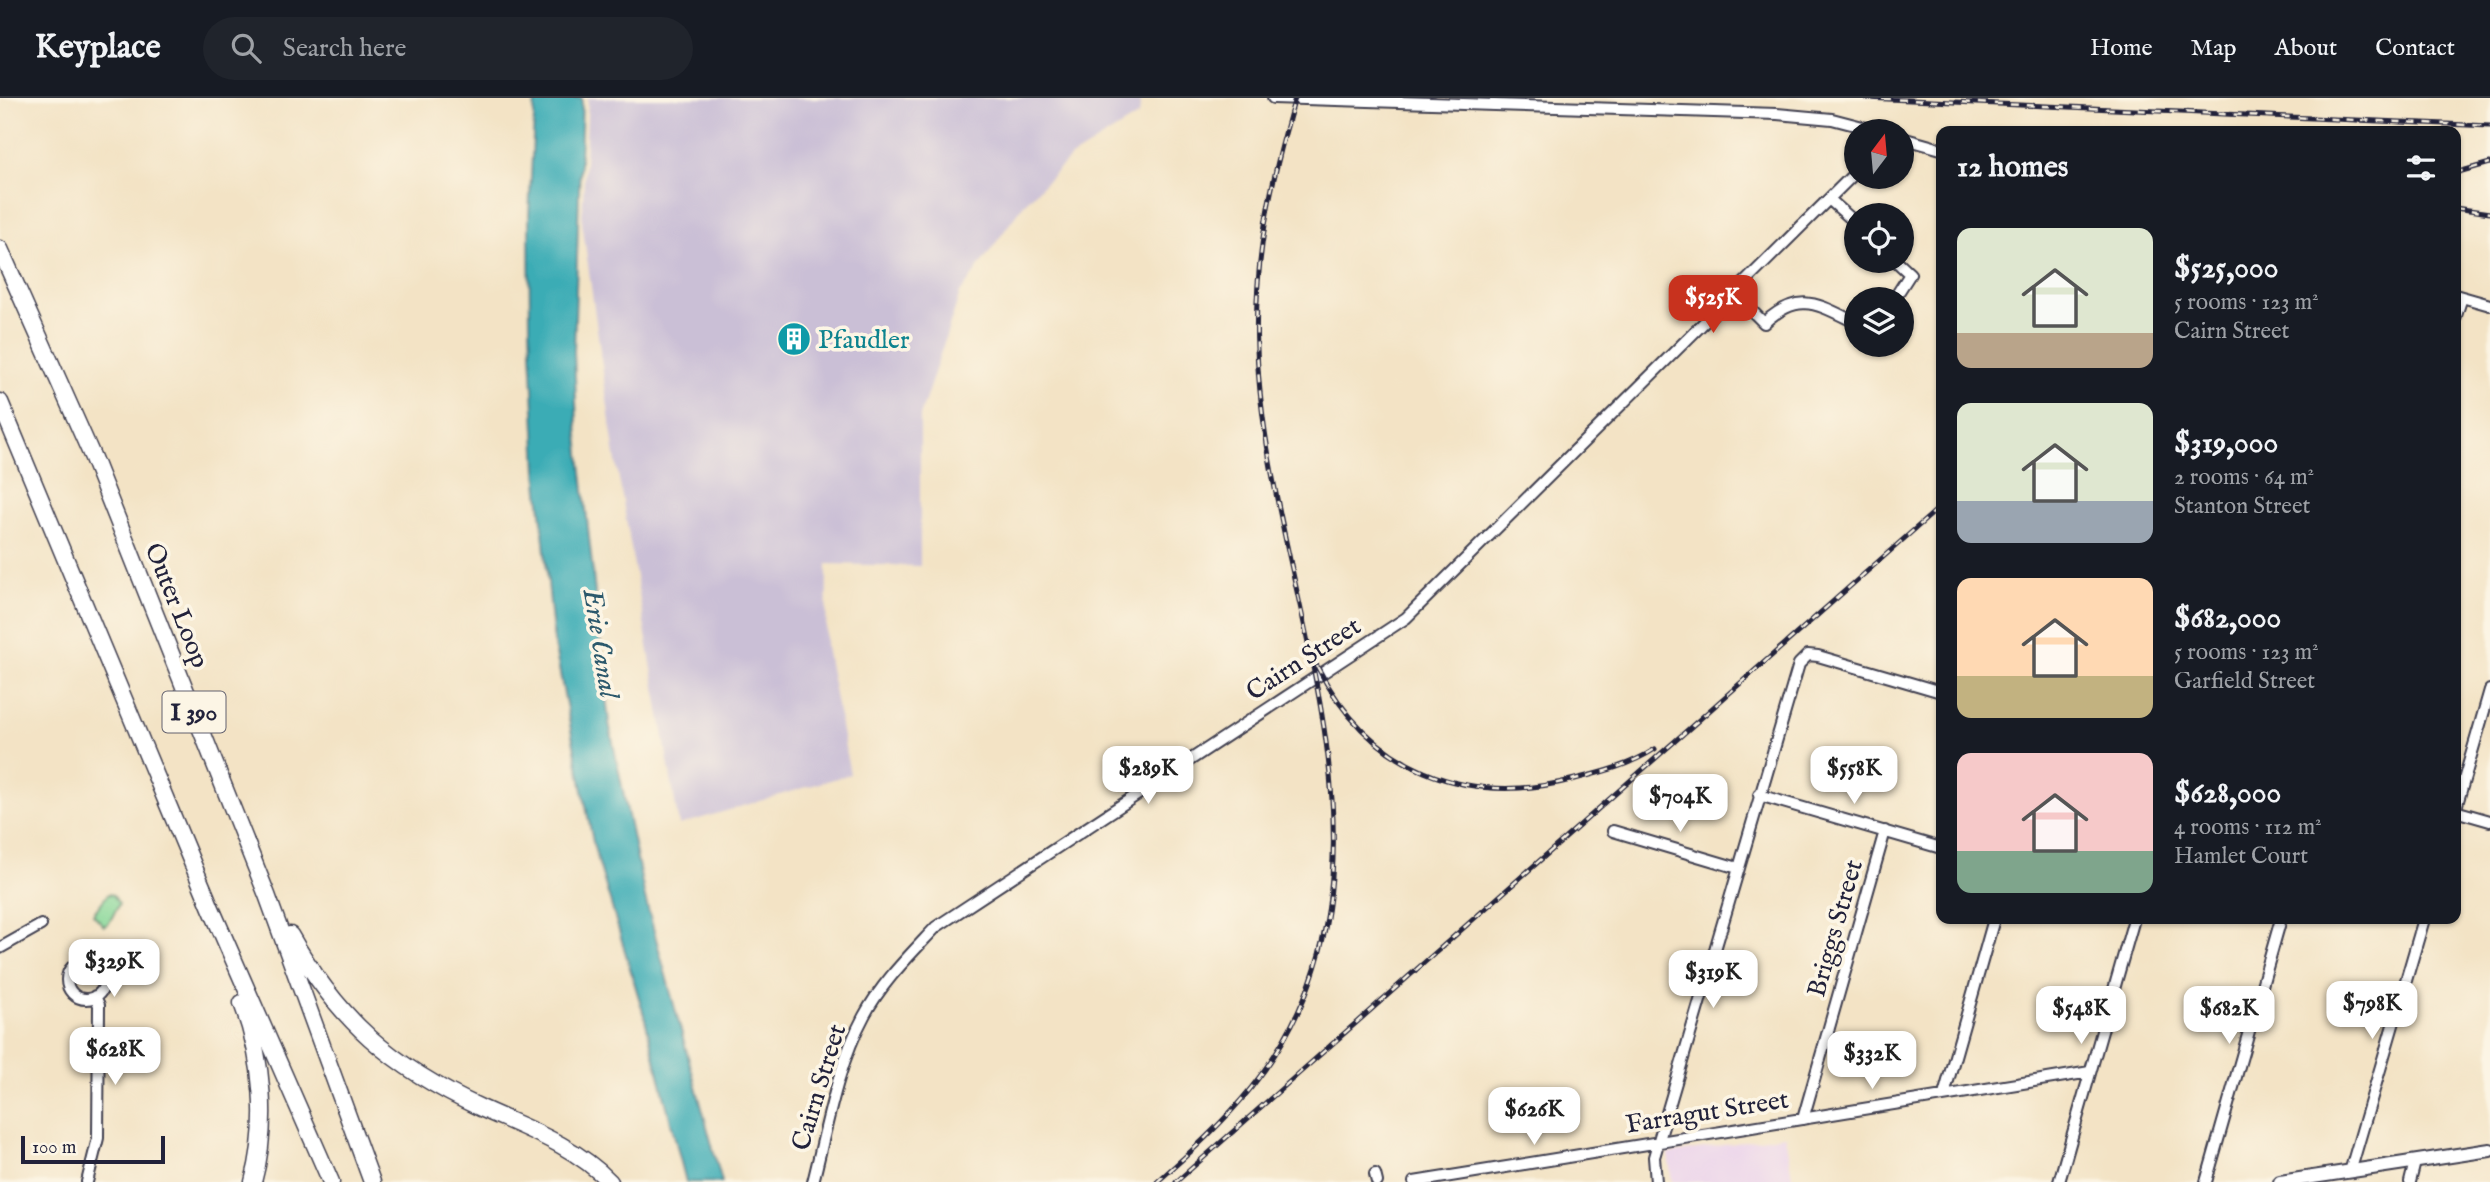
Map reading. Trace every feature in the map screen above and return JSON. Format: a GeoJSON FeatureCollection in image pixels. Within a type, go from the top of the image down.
{"type":"FeatureCollection","features":[{"type":"Feature","properties":{"kind":"highway","name":"Outer Loop"},"geometry":{"type":"LineString","coordinates":[[0,249],[93,458],[267,895],[372,1182]]}},
{"type":"Feature","properties":{"kind":"highway","name":"I 390"},"geometry":{"type":"LineString","coordinates":[[0,402],[211,908],[331,1182]]}},
{"type":"Feature","properties":{"kind":"highway"},"geometry":{"type":"LineString","coordinates":[[267,895],[322,988],[352,1024],[374,1044],[435,1086],[564,1145],[610,1182]]}},
{"type":"Feature","properties":{"kind":"highway"},"geometry":{"type":"LineString","coordinates":[[211,908],[256,1051],[261,1115],[253,1182]]}},
{"type":"Feature","properties":{"kind":"main road"},"geometry":{"type":"LineString","coordinates":[[2288,1181],[2490,1150]]}},
{"type":"Feature","properties":{"kind":"street"},"geometry":{"type":"LineString","coordinates":[[1273,98],[1777,114],[1844,122]]}},
{"type":"Feature","properties":{"kind":"street"},"geometry":{"type":"LineString","coordinates":[[1914,141],[1936,148]]}},
{"type":"Feature","properties":{"kind":"street","name":"Cairn Street"},"geometry":{"type":"LineString","coordinates":[[813,1182],[844,1065],[863,1017],[894,972],[936,928],[1406,618],[1844,184]]}},
{"type":"Feature","properties":{"kind":"street"},"geometry":{"type":"LineString","coordinates":[[1829,199],[1844,212]]}},
{"type":"Feature","properties":{"kind":"street"},"geometry":{"type":"LineString","coordinates":[[1734,293],[1763,323],[1781,308],[1799,302],[1814,303],[1844,317]]}},
{"type":"Feature","properties":{"kind":"street"},"geometry":{"type":"LineString","coordinates":[[2461,297],[2490,305]]}},
{"type":"Feature","properties":{"kind":"street"},"geometry":{"type":"LineString","coordinates":[[1656,1182],[1653,1163],[1658,1142],[1799,664],[1803,658],[1818,656],[1936,691]]}},
{"type":"Feature","properties":{"kind":"street"},"geometry":{"type":"LineString","coordinates":[[2461,790],[2490,690]]}},
{"type":"Feature","properties":{"kind":"street"},"geometry":{"type":"LineString","coordinates":[[1759,795],[1936,846]]}},
{"type":"Feature","properties":{"kind":"street"},"geometry":{"type":"LineString","coordinates":[[2461,813],[2490,821]]}},
{"type":"Feature","properties":{"kind":"street"},"geometry":{"type":"LineString","coordinates":[[1613,831],[1738,868]]}},
{"type":"Feature","properties":{"kind":"street","name":"Briggs Street"},"geometry":{"type":"LineString","coordinates":[[1803,1119],[1885,831]]}},
{"type":"Feature","properties":{"kind":"street"},"geometry":{"type":"LineString","coordinates":[[1944,1095],[1993,924]]}},
{"type":"Feature","properties":{"kind":"street"},"geometry":{"type":"LineString","coordinates":[[2059,1182],[2133,924]]}},
{"type":"Feature","properties":{"kind":"street"},"geometry":{"type":"LineString","coordinates":[[2206,1182],[2280,924]]}},
{"type":"Feature","properties":{"kind":"street"},"geometry":{"type":"LineString","coordinates":[[2350,1171],[2423,924]]}},
{"type":"Feature","properties":{"kind":"street"},"geometry":{"type":"LineString","coordinates":[[0,948],[41,925]]}},
{"type":"Feature","properties":{"kind":"street"},"geometry":{"type":"LineString","coordinates":[[86,1182],[97,1138],[99,1005],[94,996]]}},
{"type":"Feature","properties":{"kind":"street","name":"Farragut Street"},"geometry":{"type":"LineString","coordinates":[[1414,1182],[2090,1072]]}},
{"type":"Feature","properties":{"kind":"street"},"geometry":{"type":"LineString","coordinates":[[2410,1182],[2415,1162]]}},
{"type":"Feature","properties":{"kind":"shaded area"},"geometry":{"type":"Polygon","coordinates":[[[588,98],[1141,98],[1139,115],[1071,157],[1023,205],[960,293],[920,416],[920,566],[827,564],[826,647],[850,774],[679,825],[614,450],[582,222],[588,98]]]}},
{"type":"Feature","properties":{"kind":"shaded area"},"geometry":{"type":"Polygon","coordinates":[[[1785,1135],[1793,1182],[1672,1182],[1668,1154],[1785,1135]]]}},
{"type":"Feature","properties":{"kind":"green space"},"geometry":{"type":"Polygon","coordinates":[[[108,894],[113,895],[119,904],[109,923],[104,926],[93,914],[108,894]]]}},
{"type":"Feature","properties":{"kind":"water"},"geometry":{"type":"Polygon","coordinates":[[[535,98],[582,98],[574,352],[577,426],[609,723],[645,898],[722,1182],[686,1182],[644,1015],[594,847],[554,643],[537,471],[530,329],[529,215],[535,98]]]}},
{"type":"Feature","properties":{"kind":"railway"},"geometry":{"type":"LineString","coordinates":[[1157,1182],[1218,1125],[1251,1088],[1302,1002],[1328,913],[1333,821],[1324,726],[1267,442],[1257,349],[1256,317],[1261,253],[1271,191],[1295,98]]}},
{"type":"Feature","properties":{"kind":"railway"},"geometry":{"type":"LineString","coordinates":[[1866,98],[2490,126]]}},
{"type":"Feature","properties":{"kind":"railway"},"geometry":{"type":"LineString","coordinates":[[2461,171],[2490,163]]}},
{"type":"Feature","properties":{"kind":"railway"},"geometry":{"type":"LineString","coordinates":[[2461,209],[2490,213]]}},
{"type":"Feature","properties":{"kind":"railway"},"geometry":{"type":"LineString","coordinates":[[1176,1182],[1936,510]]}},
{"type":"Feature","properties":{"kind":"railway"},"geometry":{"type":"LineString","coordinates":[[1317,666],[1339,702],[1364,731],[1392,755],[1424,772],[1459,783],[1496,788],[1534,787],[1606,771],[1655,749]]}},
{"type":"Feature","properties":{"kind":"place","name":"Pfaudler"},"geometry":{"type":"Point","coordinates":[794,339]}},
{"type":"Feature","properties":{"kind":"water label","name":"Erie Canal"},"geometry":{"type":"Point","coordinates":[602,643]}}]}
